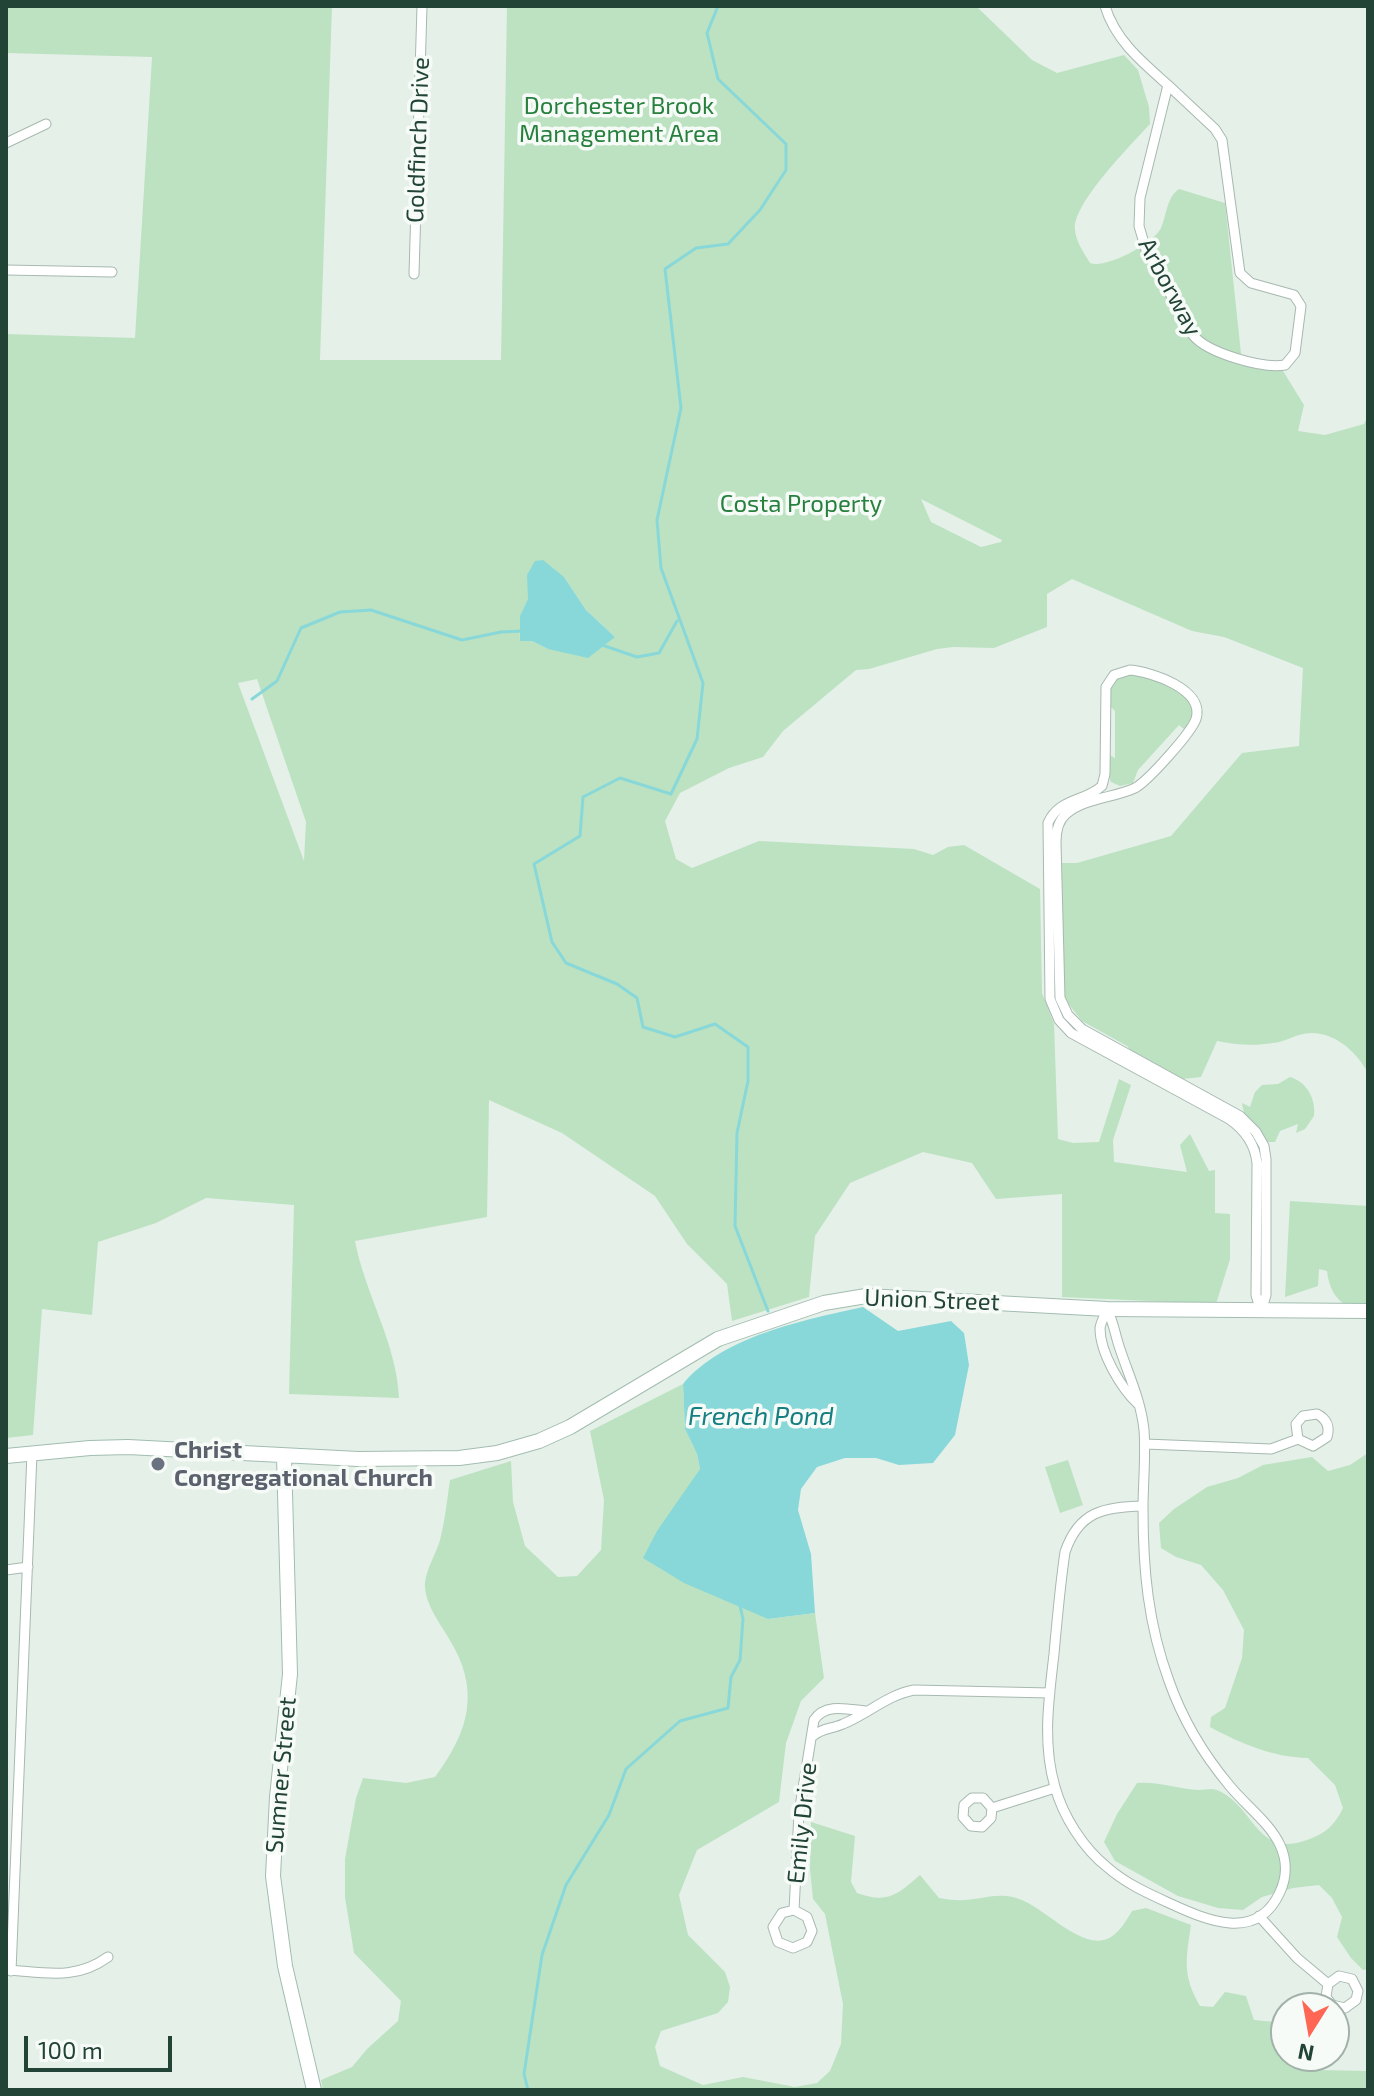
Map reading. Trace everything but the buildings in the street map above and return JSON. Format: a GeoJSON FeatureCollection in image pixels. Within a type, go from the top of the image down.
{"type":"FeatureCollection","features":[{"type":"Feature","properties":{"kind":"main road","name":"Union Street"},"geometry":{"type":"LineString","coordinates":[[6,1456],[128,1447],[284,1457],[412,1459],[483,1455],[539,1441],[600,1412],[718,1339],[824,1303],[849,1298],[888,1296],[1107,1309],[1368,1311]]}},
{"type":"Feature","properties":{"kind":"main road","name":"Sumner Street"},"geometry":{"type":"LineString","coordinates":[[284,1457],[290,1674],[277,1797],[273,1876],[285,1966],[314,2090]]}},
{"type":"Feature","properties":{"kind":"street","name":"Goldfinch Drive"},"geometry":{"type":"LineString","coordinates":[[414,274],[422,6]]}},
{"type":"Feature","properties":{"kind":"street","name":"Arborway"},"geometry":{"type":"LineString","coordinates":[[1105,6],[1118,35],[1215,129],[1222,140],[1242,276],[1255,284],[1290,293],[1300,303],[1302,313],[1295,353],[1285,365],[1274,366],[1220,354],[1203,345],[1193,335],[1143,243],[1138,206],[1168,85]]}},
{"type":"Feature","properties":{"kind":"street"},"geometry":{"type":"LineString","coordinates":[[6,143],[46,124]]}},
{"type":"Feature","properties":{"kind":"street"},"geometry":{"type":"LineString","coordinates":[[6,270],[112,272]]}},
{"type":"Feature","properties":{"kind":"street"},"geometry":{"type":"LineString","coordinates":[[1148,1071],[1077,1025],[1062,1004],[1059,992],[1058,827],[1070,811],[1142,782],[1193,725],[1196,706],[1181,688],[1137,671],[1122,671],[1111,678],[1105,695],[1103,784],[1097,791],[1063,805],[1048,823],[1049,993],[1056,1015],[1071,1033],[1252,1127],[1260,1152],[1256,1295],[1261,1312]]}},
{"type":"Feature","properties":{"kind":"street"},"geometry":{"type":"LineString","coordinates":[[1103,784],[1118,794]]}},
{"type":"Feature","properties":{"kind":"street"},"geometry":{"type":"LineString","coordinates":[[1107,1309],[1100,1326],[1106,1352],[1126,1393],[1138,1404],[1145,1444],[1144,1572],[1157,1648],[1174,1696],[1216,1769],[1273,1834],[1284,1857],[1285,1874],[1281,1890],[1272,1905],[1259,1916],[1243,1922],[1218,1923],[1124,1881],[1087,1847],[1055,1788],[1048,1751],[1050,1693],[1061,1577],[1070,1538],[1077,1527],[1098,1511],[1143,1506]]}},
{"type":"Feature","properties":{"kind":"street"},"geometry":{"type":"LineString","coordinates":[[1145,1444],[1271,1449],[1298,1439]]}},
{"type":"Feature","properties":{"kind":"street"},"geometry":{"type":"LineString","coordinates":[[32,1453],[8,1970],[75,1973],[94,1967],[108,1957]]}},
{"type":"Feature","properties":{"kind":"street"},"geometry":{"type":"LineString","coordinates":[[6,1570],[28,1567]]}},
{"type":"Feature","properties":{"kind":"street","name":"Emily Drive"},"geometry":{"type":"LineString","coordinates":[[813,1736],[822,1729],[843,1724],[897,1693],[914,1690],[1050,1693]]}},
{"type":"Feature","properties":{"kind":"street","name":"Emily Drive"},"geometry":{"type":"LineString","coordinates":[[794,1910],[797,1824],[814,1720],[822,1712],[839,1708],[865,1711]]}},
{"type":"Feature","properties":{"kind":"street"},"geometry":{"type":"LineString","coordinates":[[992,1808],[1055,1788]]}},
{"type":"Feature","properties":{"kind":"street"},"geometry":{"type":"LineString","coordinates":[[6,1812],[17,1813]]}},
{"type":"Feature","properties":{"kind":"street","name":"Emily Drive"},"geometry":{"type":"LineString","coordinates":[[794,1910],[804,1914],[812,1927],[807,1942],[793,1948],[778,1942],[773,1927],[782,1913],[794,1910]]}},
{"type":"Feature","properties":{"kind":"street"},"geometry":{"type":"LineString","coordinates":[[1259,1916],[1297,1958],[1328,1984]]}},
{"type":"Feature","properties":{"kind":"green space"},"geometry":{"type":"Polygon","coordinates":[[[6,6],[332,6],[320,360],[501,360],[507,6],[976,6],[1032,60],[1057,73],[1124,55],[1138,70],[1149,107],[1150,124],[1093,190],[1077,218],[1076,238],[1090,263],[1117,259],[1149,241],[1161,228],[1169,202],[1179,189],[1225,203],[1242,363],[1283,371],[1304,405],[1298,431],[1325,435],[1364,424],[1368,416],[1368,1073],[1357,1056],[1341,1043],[1323,1034],[1313,1033],[1266,1044],[1217,1041],[1201,1077],[1183,1079],[1082,1021],[1063,997],[1062,863],[1077,863],[1171,836],[1242,753],[1299,746],[1303,668],[1224,637],[1192,631],[1072,579],[1047,594],[1047,627],[994,648],[937,649],[856,670],[783,731],[763,757],[729,768],[680,793],[665,821],[676,859],[692,868],[759,841],[914,849],[933,855],[948,847],[964,845],[1040,889],[1042,993],[1054,1024],[1058,1139],[1073,1143],[1099,1142],[1119,1079],[1131,1085],[1113,1140],[1114,1162],[1187,1172],[1180,1145],[1190,1134],[1209,1171],[1215,1170],[1215,1213],[1230,1214],[1230,1259],[1216,1304],[1062,1297],[1062,1194],[996,1199],[972,1163],[923,1152],[850,1183],[815,1236],[809,1297],[732,1321],[727,1284],[687,1244],[655,1196],[562,1133],[489,1100],[487,1217],[355,1241],[393,1358],[399,1398],[289,1394],[294,1205],[206,1198],[156,1223],[98,1242],[92,1315],[42,1309],[33,1435],[6,1438],[6,334],[135,338],[152,57],[6,53],[6,6]],[[921,499],[931,522],[981,547],[1001,542],[1002,540],[921,499]],[[564,577],[535,595],[522,615],[520,641],[532,641],[548,649],[615,637],[586,610],[564,577]],[[257,679],[238,683],[304,861],[306,822],[257,679]]]}},
{"type":"Feature","properties":{"kind":"green space"},"geometry":{"type":"Polygon","coordinates":[[[1125,673],[1144,675],[1182,692],[1193,708],[1191,722],[1185,730],[1179,725],[1138,770],[1133,783],[1120,786],[1111,782],[1108,773],[1109,755],[1115,758],[1115,711],[1107,703],[1112,685],[1125,673]]]}},
{"type":"Feature","properties":{"kind":"green space"},"geometry":{"type":"Polygon","coordinates":[[[1290,1077],[1309,1092],[1314,1116],[1305,1129],[1296,1133],[1298,1124],[1280,1131],[1275,1142],[1268,1142],[1244,1113],[1242,1103],[1250,1107],[1255,1092],[1262,1085],[1278,1084],[1290,1077]]]}},
{"type":"Feature","properties":{"kind":"green space"},"geometry":{"type":"Polygon","coordinates":[[[1290,1201],[1368,1206],[1368,1313],[1339,1300],[1331,1288],[1327,1271],[1319,1269],[1318,1286],[1285,1297],[1290,1201]]]}},
{"type":"Feature","properties":{"kind":"green space"},"geometry":{"type":"Polygon","coordinates":[[[683,1384],[685,1429],[697,1454],[700,1469],[677,1505],[768,1619],[815,1613],[824,1678],[801,1701],[786,1743],[779,1802],[697,1850],[679,1895],[688,1935],[725,1972],[730,1987],[728,2002],[718,2013],[661,2031],[655,2047],[660,2066],[703,2085],[743,2077],[795,2087],[817,2083],[830,2071],[841,2044],[843,2004],[825,1914],[813,1899],[811,1822],[855,1836],[851,1882],[857,1893],[867,1896],[891,1896],[920,1875],[939,1898],[1013,1897],[1072,1932],[1096,1941],[1111,1937],[1132,1911],[1146,1908],[1191,1925],[1187,1967],[1194,1995],[1200,2006],[1213,2007],[1225,1992],[1246,1996],[1254,2020],[1270,2022],[1270,2072],[1368,2071],[1368,2090],[323,2090],[321,2080],[352,2067],[398,2021],[401,2001],[354,1953],[345,1897],[345,1859],[356,1798],[363,1778],[406,1783],[435,1777],[456,1743],[467,1709],[465,1674],[430,1607],[425,1587],[442,1533],[450,1480],[511,1461],[513,1502],[525,1546],[558,1577],[577,1576],[601,1550],[604,1500],[590,1431],[683,1384]]]}},
{"type":"Feature","properties":{"kind":"green space"},"geometry":{"type":"Polygon","coordinates":[[[1368,1453],[1368,1969],[1363,1970],[1337,1937],[1342,1917],[1332,1898],[1319,1885],[1293,1888],[1262,1897],[1243,1910],[1218,1908],[1178,1896],[1115,1861],[1104,1842],[1137,1783],[1217,1790],[1240,1807],[1266,1837],[1277,1842],[1290,1844],[1313,1838],[1337,1819],[1343,1808],[1335,1785],[1308,1758],[1258,1748],[1210,1727],[1211,1717],[1225,1708],[1242,1658],[1244,1630],[1223,1590],[1201,1565],[1176,1557],[1161,1548],[1159,1523],[1207,1487],[1238,1478],[1263,1465],[1312,1457],[1328,1471],[1350,1465],[1368,1453]]]}},
{"type":"Feature","properties":{"kind":"green space"},"geometry":{"type":"Polygon","coordinates":[[[1068,1460],[1083,1505],[1060,1513],[1045,1467],[1068,1460]]]}},
{"type":"Feature","properties":{"kind":"water"},"geometry":{"type":"Polygon","coordinates":[[[543,560],[564,577],[586,610],[615,637],[588,658],[548,649],[532,641],[520,641],[520,616],[528,599],[527,575],[535,561],[543,560]]]}},
{"type":"Feature","properties":{"kind":"water","name":"French Pond"},"geometry":{"type":"Polygon","coordinates":[[[863,1307],[898,1331],[951,1321],[964,1333],[969,1365],[955,1435],[933,1463],[899,1465],[876,1458],[845,1458],[817,1467],[801,1489],[798,1510],[811,1554],[815,1613],[768,1619],[684,1583],[643,1558],[657,1531],[700,1469],[697,1454],[685,1429],[683,1384],[700,1367],[742,1342],[791,1324],[863,1307]]]}},
{"type":"Feature","properties":{"kind":"waterway"},"geometry":{"type":"LineString","coordinates":[[718,6],[707,33],[718,79],[786,144],[786,170],[760,210],[728,244],[696,248],[665,269],[681,408],[657,520],[661,568],[703,683],[697,739],[671,794],[620,778],[583,797],[580,836],[534,864],[552,942],[566,963],[617,984],[637,998],[643,1027],[675,1037],[715,1024],[748,1047],[748,1081],[737,1133],[735,1226],[768,1311]]}},
{"type":"Feature","properties":{"kind":"waterway"},"geometry":{"type":"LineString","coordinates":[[252,699],[277,681],[301,628],[340,612],[371,610],[462,640],[523,631]]}},
{"type":"Feature","properties":{"kind":"waterway"},"geometry":{"type":"LineString","coordinates":[[602,645],[637,657],[659,653],[677,621]]}},
{"type":"Feature","properties":{"kind":"waterway"},"geometry":{"type":"LineString","coordinates":[[528,2090],[524,2074],[542,1955],[566,1885],[609,1815],[626,1769],[680,1721],[728,1708],[731,1677],[740,1660],[743,1619],[740,1606]]}},
{"type":"Feature","properties":{"kind":"place","name":"Christ Congregational Church"},"geometry":{"type":"Point","coordinates":[158,1464]}},
{"type":"Feature","properties":{"kind":"park label","name":"Dorchester Brook Management Area"},"geometry":{"type":"Point","coordinates":[619,120]}},
{"type":"Feature","properties":{"kind":"park label","name":"Costa Property"},"geometry":{"type":"Point","coordinates":[801,504]}}]}
